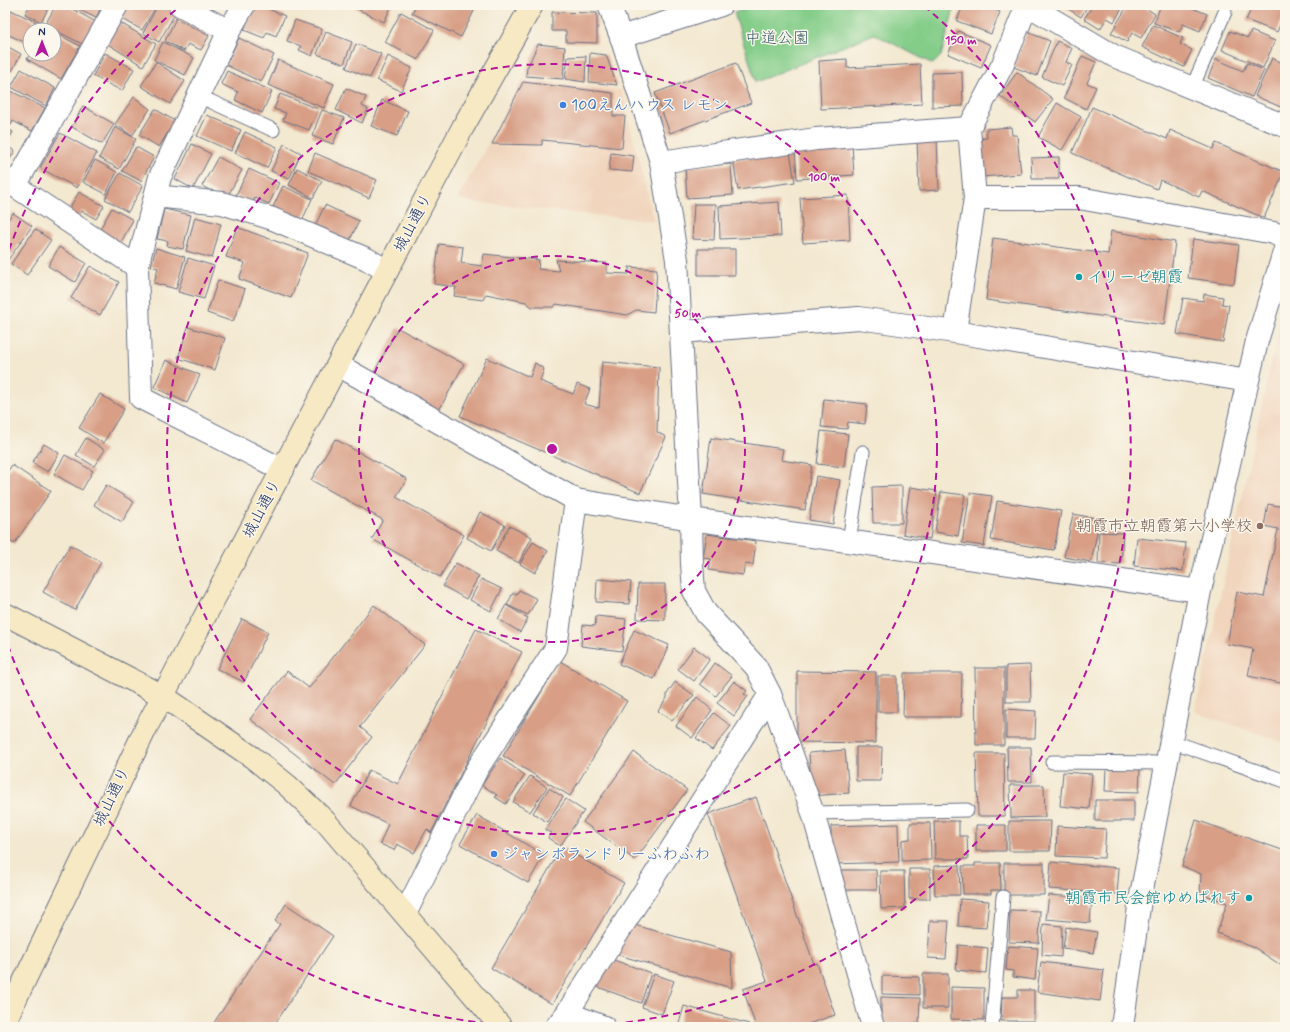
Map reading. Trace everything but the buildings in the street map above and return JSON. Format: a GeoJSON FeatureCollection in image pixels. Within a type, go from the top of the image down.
{"type":"FeatureCollection","features":[{"type":"Feature","properties":{"kind":"street"},"geometry":{"type":"LineString","coordinates":[[116,5],[10,182],[137,267]]}},
{"type":"Feature","properties":{"kind":"street"},"geometry":{"type":"LineString","coordinates":[[180,5],[229,31]]}},
{"type":"Feature","properties":{"kind":"street"},"geometry":{"type":"LineString","coordinates":[[244,5],[229,31],[160,177],[155,196],[137,267],[141,398],[283,470]]}},
{"type":"Feature","properties":{"kind":"street","name":"城山通り"},"geometry":{"type":"LineString","coordinates":[[5,1021],[147,726],[463,127],[532,5]]}},
{"type":"Feature","properties":{"kind":"street"},"geometry":{"type":"LineString","coordinates":[[609,5],[621,37],[661,162],[676,260],[694,591],[706,613],[756,667],[770,694],[813,813],[873,1027]]}},
{"type":"Feature","properties":{"kind":"street"},"geometry":{"type":"LineString","coordinates":[[621,37],[720,5]]}},
{"type":"Feature","properties":{"kind":"street"},"geometry":{"type":"LineString","coordinates":[[955,332],[975,198],[969,128],[1003,64],[1027,5],[1114,56],[1285,126]]}},
{"type":"Feature","properties":{"kind":"street"},"geometry":{"type":"LineString","coordinates":[[661,162],[816,139],[969,128]]}},
{"type":"Feature","properties":{"kind":"street"},"geometry":{"type":"LineString","coordinates":[[155,196],[222,203],[273,219],[366,259],[387,272]]}},
{"type":"Feature","properties":{"kind":"street"},"geometry":{"type":"LineString","coordinates":[[975,198],[1079,198],[1274,233],[1285,239]]}},
{"type":"Feature","properties":{"kind":"street"},"geometry":{"type":"LineString","coordinates":[[1122,1027],[1140,900],[1200,591],[1256,341],[1285,249]]}},
{"type":"Feature","properties":{"kind":"street"},"geometry":{"type":"LineString","coordinates":[[681,332],[859,318],[955,332],[1248,380]]}},
{"type":"Feature","properties":{"kind":"street"},"geometry":{"type":"LineString","coordinates":[[338,365],[576,500],[691,519],[1200,591]]}},
{"type":"Feature","properties":{"kind":"street"},"geometry":{"type":"LineString","coordinates":[[405,914],[477,769],[556,648],[576,500]]}},
{"type":"Feature","properties":{"kind":"street"},"geometry":{"type":"LineString","coordinates":[[5,614],[163,696],[252,757],[287,785],[325,821],[501,1027]]}},
{"type":"Feature","properties":{"kind":"street"},"geometry":{"type":"LineString","coordinates":[[604,1027],[561,1020],[770,694]]}},
{"type":"Feature","properties":{"kind":"lane"},"geometry":{"type":"LineString","coordinates":[[1192,88],[1225,12]]}},
{"type":"Feature","properties":{"kind":"lane"},"geometry":{"type":"LineString","coordinates":[[199,96],[273,130]]}},
{"type":"Feature","properties":{"kind":"lane"},"geometry":{"type":"LineString","coordinates":[[849,541],[863,452]]}},
{"type":"Feature","properties":{"kind":"lane"},"geometry":{"type":"LineString","coordinates":[[1171,741],[1285,781]]}},
{"type":"Feature","properties":{"kind":"lane"},"geometry":{"type":"LineString","coordinates":[[1052,762],[1167,763]]}},
{"type":"Feature","properties":{"kind":"lane"},"geometry":{"type":"LineString","coordinates":[[813,813],[967,810]]}},
{"type":"Feature","properties":{"kind":"lane"},"geometry":{"type":"LineString","coordinates":[[992,1027],[1003,897]]}},
{"type":"Feature","properties":{"kind":"shaded area"},"geometry":{"type":"Polygon","coordinates":[[[522,79],[621,90],[654,221],[471,202],[457,199],[479,161],[522,79]]]}},
{"type":"Feature","properties":{"kind":"shaded area","name":"朝霞市立朝霞第六小学校"},"geometry":{"type":"Polygon","coordinates":[[[1285,310],[1285,743],[1195,712],[1276,340],[1285,310]]]}},
{"type":"Feature","properties":{"kind":"green space","name":"中道公園"},"geometry":{"type":"Polygon","coordinates":[[[758,5],[955,5],[941,56],[933,64],[874,34],[756,82],[734,13],[758,5]]]}},
{"type":"Feature","properties":{"kind":"place","name":"100えんハウス レモン"},"geometry":{"type":"Point","coordinates":[563,105]}},
{"type":"Feature","properties":{"kind":"place","name":"イリーゼ朝霞"},"geometry":{"type":"Point","coordinates":[1079,277]}},
{"type":"Feature","properties":{"kind":"place","name":"朝霞市立朝霞第六小学校"},"geometry":{"type":"Point","coordinates":[1260,526]}},
{"type":"Feature","properties":{"kind":"place","name":"ジャンボランドリーふわふわ"},"geometry":{"type":"Point","coordinates":[494,854]}},
{"type":"Feature","properties":{"kind":"place","name":"朝霞市民会館ゆめぱれす"},"geometry":{"type":"Point","coordinates":[1249,898]}}]}
